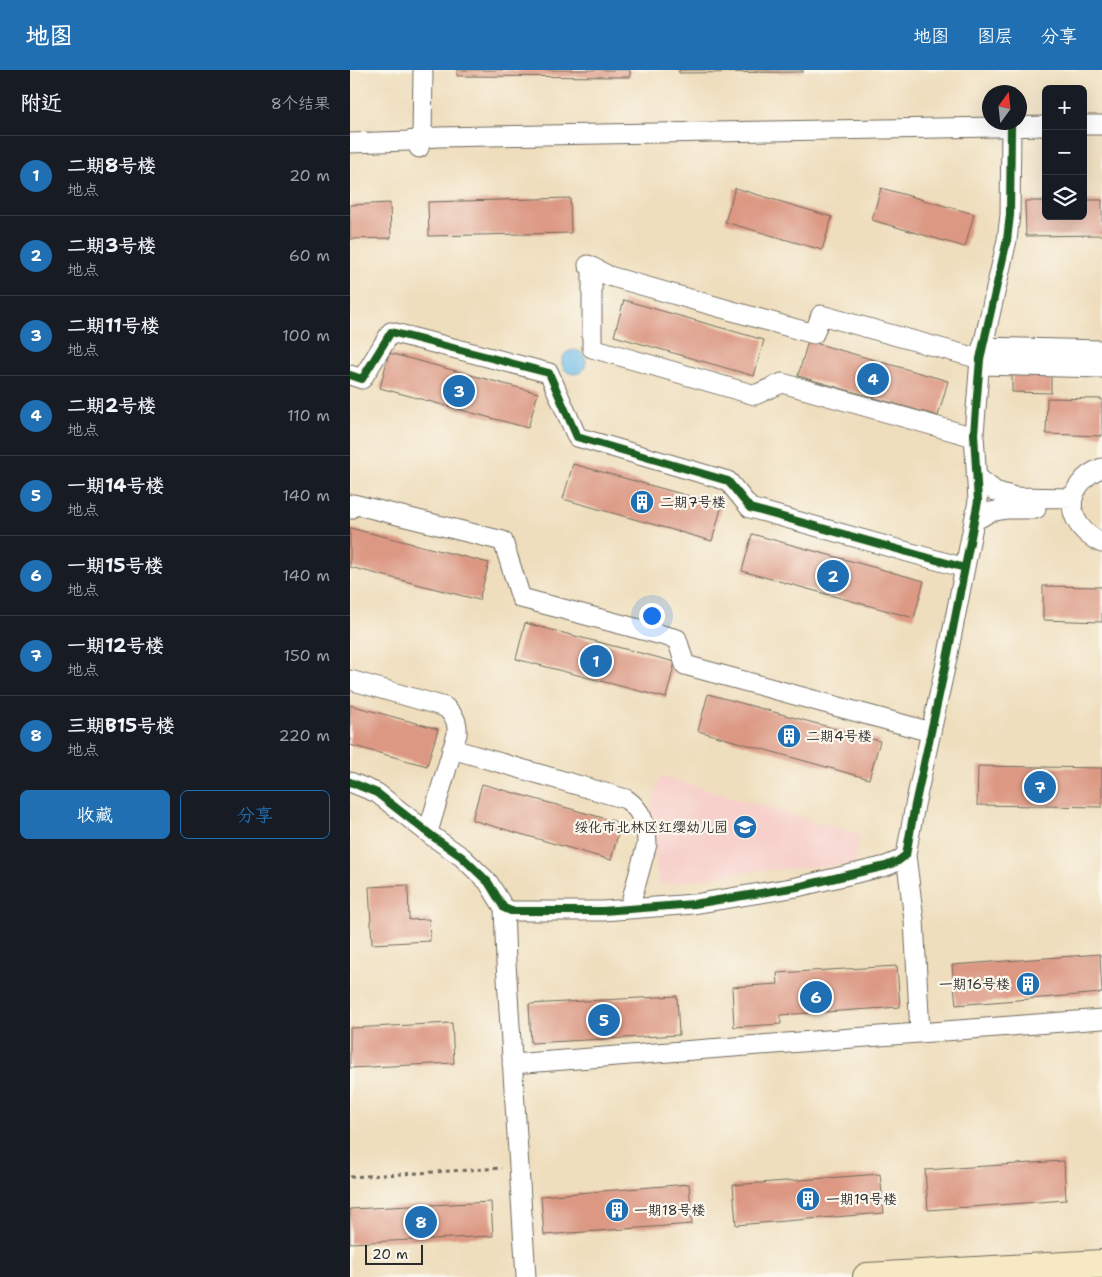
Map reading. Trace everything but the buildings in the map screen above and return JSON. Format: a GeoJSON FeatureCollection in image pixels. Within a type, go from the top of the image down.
{"type":"FeatureCollection","features":[{"type":"Feature","properties":{"kind":"main road"},"geometry":{"type":"LineString","coordinates":[[867,1277],[1102,1264]]}},
{"type":"Feature","properties":{"kind":"street"},"geometry":{"type":"LineString","coordinates":[[350,154],[415,151],[420,147],[422,138],[423,70]]}},
{"type":"Feature","properties":{"kind":"street"},"geometry":{"type":"LineString","coordinates":[[1087,125],[1102,125]]}},
{"type":"Feature","properties":{"kind":"street"},"geometry":{"type":"LineString","coordinates":[[1027,126],[1042,126]]}},
{"type":"Feature","properties":{"kind":"street"},"geometry":{"type":"LineString","coordinates":[[350,143],[408,141],[439,137],[982,127]]}},
{"type":"Feature","properties":{"kind":"street"},"geometry":{"type":"LineString","coordinates":[[920,1033],[914,920],[906,855],[978,501],[974,437],[980,357],[1007,240],[1010,215],[1011,130]]}},
{"type":"Feature","properties":{"kind":"street"},"geometry":{"type":"LineString","coordinates":[[974,437],[782,383],[755,395],[592,348],[590,266],[609,276],[814,334],[821,314],[980,357],[1102,368]]}},
{"type":"Feature","properties":{"kind":"street"},"geometry":{"type":"LineString","coordinates":[[350,375],[362,378],[391,332],[550,373],[577,437],[728,481],[750,508],[965,568]]}},
{"type":"Feature","properties":{"kind":"street"},"geometry":{"type":"LineString","coordinates":[[980,357],[1102,350]]}},
{"type":"Feature","properties":{"kind":"street"},"geometry":{"type":"LineString","coordinates":[[1102,468],[1083,479],[1075,490],[1073,504],[1074,514],[1079,525],[1089,536],[1102,543]]}},
{"type":"Feature","properties":{"kind":"street"},"geometry":{"type":"LineString","coordinates":[[976,476],[995,491],[1015,497],[1073,504]]}},
{"type":"Feature","properties":{"kind":"street"},"geometry":{"type":"LineString","coordinates":[[350,509],[353,504],[503,541],[521,598],[677,639],[685,665],[931,732]]}},
{"type":"Feature","properties":{"kind":"street"},"geometry":{"type":"LineString","coordinates":[[974,521],[990,512],[1007,509],[1073,504]]}},
{"type":"Feature","properties":{"kind":"street"},"geometry":{"type":"LineString","coordinates":[[350,680],[445,707],[453,714],[457,727],[428,832]]}},
{"type":"Feature","properties":{"kind":"street"},"geometry":{"type":"LineString","coordinates":[[452,749],[626,799],[634,804],[644,822],[647,844],[629,909]]}},
{"type":"Feature","properties":{"kind":"street"},"geometry":{"type":"LineString","coordinates":[[350,782],[377,793],[462,857],[488,882],[504,908],[526,1277]]}},
{"type":"Feature","properties":{"kind":"street"},"geometry":{"type":"LineString","coordinates":[[504,908],[511,911],[603,911],[694,904],[797,887],[886,866],[906,855]]}},
{"type":"Feature","properties":{"kind":"street"},"geometry":{"type":"LineString","coordinates":[[512,1064],[1102,1019]]}},
{"type":"Feature","properties":{"kind":"path"},"geometry":{"type":"LineString","coordinates":[[350,1177],[520,1167]]}},
{"type":"Feature","properties":{"kind":"shaded area","name":"绥化市北林区红缨幼儿园"},"geometry":{"type":"Polygon","coordinates":[[[660,776],[861,835],[854,864],[756,871],[658,885],[654,842],[660,819],[649,815],[660,776]]]}},
{"type":"Feature","properties":{"kind":"water"},"geometry":{"type":"Polygon","coordinates":[[[574,350],[579,351],[585,357],[585,367],[579,373],[574,374],[569,373],[563,367],[562,362],[563,357],[569,351],[574,350]]]}},
{"type":"Feature","properties":{"kind":"cycle path"},"geometry":{"type":"LineString","coordinates":[[350,782],[377,793],[462,857],[488,882],[504,908],[511,911],[603,911],[694,904],[797,887],[886,866],[906,855],[978,501],[974,434],[980,359],[1007,240],[1010,215],[1011,130]]}},
{"type":"Feature","properties":{"kind":"cycle path"},"geometry":{"type":"LineString","coordinates":[[350,375],[362,379],[391,332],[549,373],[577,437],[728,481],[750,508],[965,568]]}},
{"type":"Feature","properties":{"kind":"place","name":"二期2号楼"},"geometry":{"type":"Point","coordinates":[873,379]}},
{"type":"Feature","properties":{"kind":"place","name":"二期11号楼"},"geometry":{"type":"Point","coordinates":[459,391]}},
{"type":"Feature","properties":{"kind":"place","name":"二期7号楼"},"geometry":{"type":"Point","coordinates":[642,502]}},
{"type":"Feature","properties":{"kind":"place","name":"二期3号楼"},"geometry":{"type":"Point","coordinates":[833,576]}},
{"type":"Feature","properties":{"kind":"place","name":"二期8号楼"},"geometry":{"type":"Point","coordinates":[596,661]}},
{"type":"Feature","properties":{"kind":"place","name":"二期4号楼"},"geometry":{"type":"Point","coordinates":[789,736]}},
{"type":"Feature","properties":{"kind":"place","name":"一期12号楼"},"geometry":{"type":"Point","coordinates":[1040,787]}},
{"type":"Feature","properties":{"kind":"place","name":"绥化市北林区红缨幼儿园"},"geometry":{"type":"Point","coordinates":[745,827]}},
{"type":"Feature","properties":{"kind":"place","name":"一期16号楼"},"geometry":{"type":"Point","coordinates":[1028,984]}},
{"type":"Feature","properties":{"kind":"place","name":"一期15号楼"},"geometry":{"type":"Point","coordinates":[816,997]}},
{"type":"Feature","properties":{"kind":"place","name":"一期14号楼"},"geometry":{"type":"Point","coordinates":[604,1020]}},
{"type":"Feature","properties":{"kind":"place","name":"一期19号楼"},"geometry":{"type":"Point","coordinates":[808,1199]}},
{"type":"Feature","properties":{"kind":"place","name":"一期18号楼"},"geometry":{"type":"Point","coordinates":[617,1210]}},
{"type":"Feature","properties":{"kind":"place","name":"三期B15号楼"},"geometry":{"type":"Point","coordinates":[421,1222]}}]}
